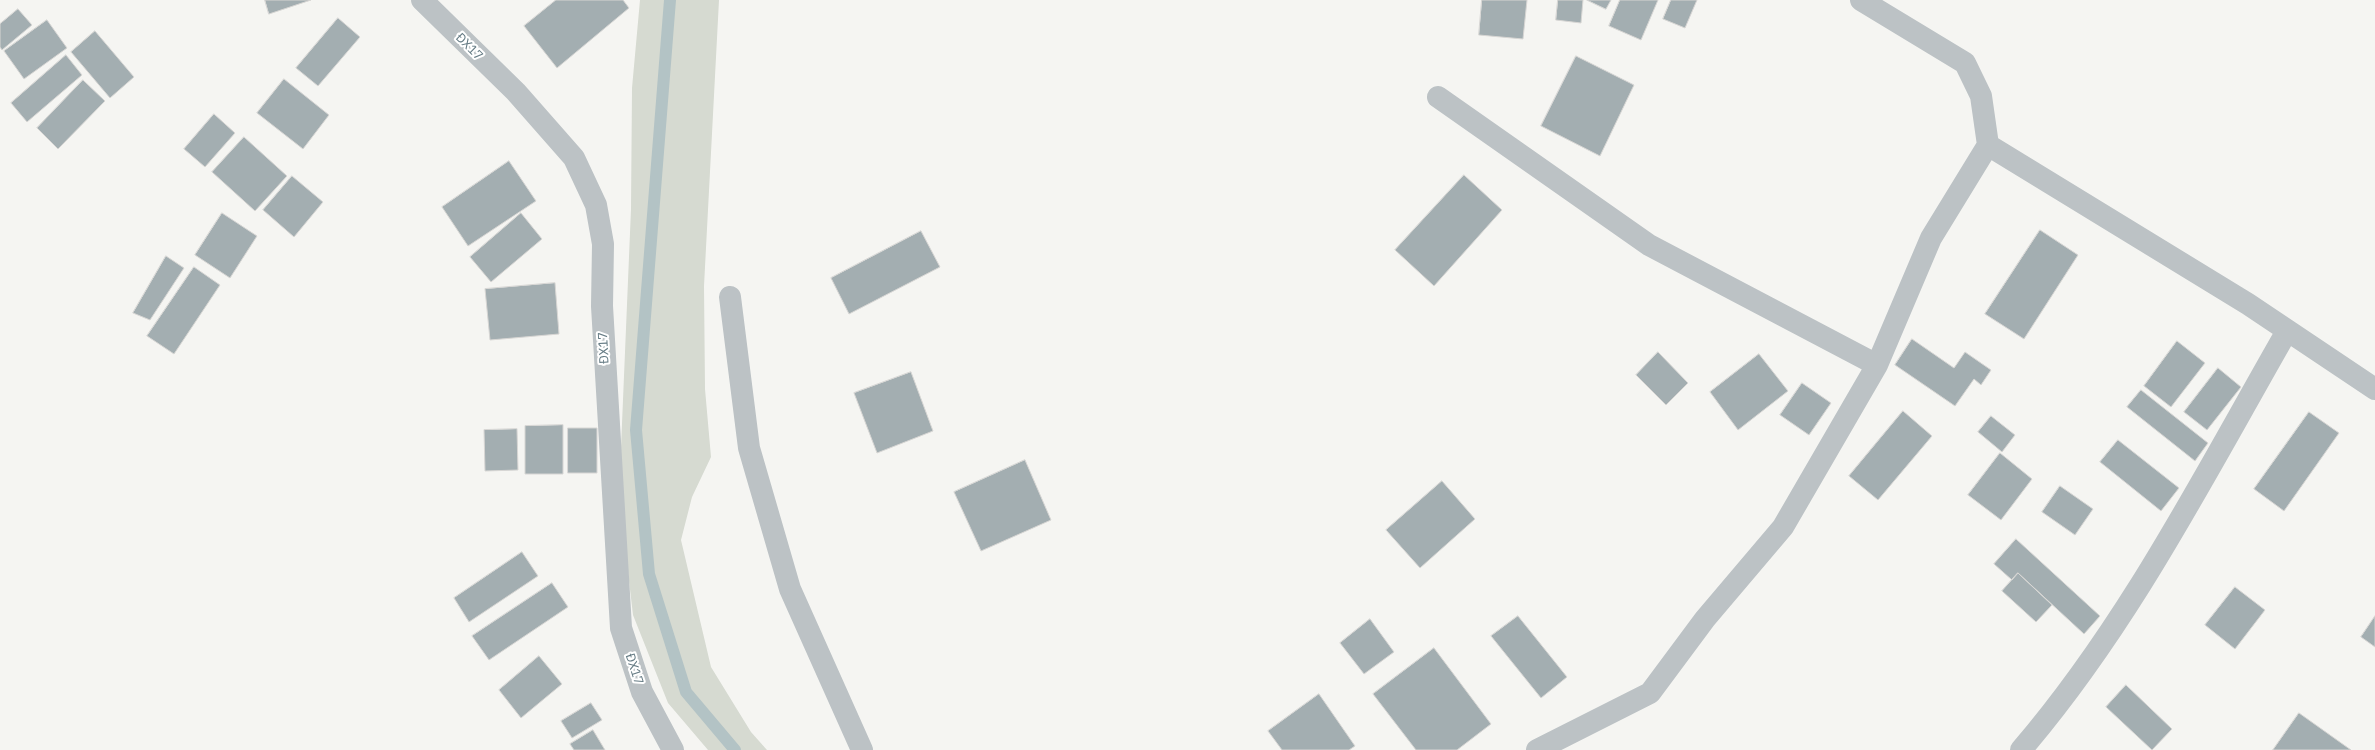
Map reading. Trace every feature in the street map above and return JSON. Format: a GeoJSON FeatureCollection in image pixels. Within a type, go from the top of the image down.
{"type":"FeatureCollection","features":[{"type":"Feature","properties":{"kind":"street","name":"ĐX17"},"geometry":{"type":"LineString","coordinates":[[422,0],[516,92],[574,158],[596,205],[603,244],[602,306],[621,628],[642,692],[673,750]]}},
{"type":"Feature","properties":{"kind":"street"},"geometry":{"type":"LineString","coordinates":[[1537,750],[1650,693],[1705,619],[1783,527],[1877,365],[1931,238],[1988,145],[1981,96],[1965,63],[1861,0]]}},
{"type":"Feature","properties":{"kind":"street"},"geometry":{"type":"LineString","coordinates":[[1438,97],[1649,245],[1877,365]]}},
{"type":"Feature","properties":{"kind":"street"},"geometry":{"type":"LineString","coordinates":[[1988,145],[2248,304],[2375,389]]}},
{"type":"Feature","properties":{"kind":"street"},"geometry":{"type":"LineString","coordinates":[[730,297],[749,448],[779,552],[790,589],[862,750]]}},
{"type":"Feature","properties":{"kind":"street"},"geometry":{"type":"LineString","coordinates":[[2021,750],[2046,722],[2104,644],[2148,572],[2287,331]]}},
{"type":"Feature","properties":{"kind":"shaded area"},"geometry":{"type":"Polygon","coordinates":[[[640,0],[719,0],[704,286],[705,389],[711,457],[692,497],[681,540],[711,667],[751,732],[767,750],[708,750],[668,703],[633,615],[619,495],[631,209],[632,88],[640,0]]]}},
{"type":"Feature","properties":{"kind":"building"},"geometry":{"type":"Polygon","coordinates":[[[265,0],[311,0],[269,14],[265,0]]]}},
{"type":"Feature","properties":{"kind":"building"},"geometry":{"type":"Polygon","coordinates":[[[556,0],[623,0],[629,8],[557,68],[524,26],[556,0]]]}},
{"type":"Feature","properties":{"kind":"building"},"geometry":{"type":"Polygon","coordinates":[[[1482,0],[1527,0],[1523,39],[1479,35],[1482,0]]]}},
{"type":"Feature","properties":{"kind":"building"},"geometry":{"type":"Polygon","coordinates":[[[1558,0],[1583,0],[1581,23],[1556,20],[1558,0]]]}},
{"type":"Feature","properties":{"kind":"building"},"geometry":{"type":"Polygon","coordinates":[[[1587,0],[1611,0],[1606,9],[1587,0]]]}},
{"type":"Feature","properties":{"kind":"building"},"geometry":{"type":"Polygon","coordinates":[[[1620,0],[1658,0],[1641,40],[1609,26],[1620,0]]]}},
{"type":"Feature","properties":{"kind":"building"},"geometry":{"type":"Polygon","coordinates":[[[1671,0],[1697,0],[1685,28],[1663,19],[1671,0]]]}},
{"type":"Feature","properties":{"kind":"building"},"geometry":{"type":"Polygon","coordinates":[[[18,9],[32,25],[2,50],[0,47],[0,24],[18,9]]]}},
{"type":"Feature","properties":{"kind":"building"},"geometry":{"type":"Polygon","coordinates":[[[338,18],[360,37],[318,86],[296,68],[338,18]]]}},
{"type":"Feature","properties":{"kind":"building"},"geometry":{"type":"Polygon","coordinates":[[[47,20],[67,48],[24,79],[4,51],[47,20]]]}},
{"type":"Feature","properties":{"kind":"building"},"geometry":{"type":"Polygon","coordinates":[[[95,31],[134,77],[110,98],[71,52],[95,31]]]}},
{"type":"Feature","properties":{"kind":"building"},"geometry":{"type":"Polygon","coordinates":[[[66,55],[82,75],[27,122],[11,103],[66,55]]]}},
{"type":"Feature","properties":{"kind":"building"},"geometry":{"type":"Polygon","coordinates":[[[1576,56],[1634,85],[1600,156],[1541,126],[1576,56]]]}},
{"type":"Feature","properties":{"kind":"building"},"geometry":{"type":"Polygon","coordinates":[[[284,79],[329,115],[303,149],[257,113],[284,79]]]}},
{"type":"Feature","properties":{"kind":"building"},"geometry":{"type":"Polygon","coordinates":[[[83,80],[105,101],[58,149],[37,128],[83,80]]]}},
{"type":"Feature","properties":{"kind":"building"},"geometry":{"type":"Polygon","coordinates":[[[214,114],[235,133],[205,167],[184,149],[214,114]]]}},
{"type":"Feature","properties":{"kind":"building"},"geometry":{"type":"Polygon","coordinates":[[[244,137],[287,176],[255,211],[212,172],[244,137]]]}},
{"type":"Feature","properties":{"kind":"building"},"geometry":{"type":"Polygon","coordinates":[[[509,161],[536,201],[468,246],[442,207],[509,161]]]}},
{"type":"Feature","properties":{"kind":"building"},"geometry":{"type":"Polygon","coordinates":[[[1464,175],[1502,210],[1434,286],[1395,250],[1464,175]]]}},
{"type":"Feature","properties":{"kind":"building"},"geometry":{"type":"Polygon","coordinates":[[[292,176],[323,202],[294,237],[263,210],[292,176]]]}},
{"type":"Feature","properties":{"kind":"building"},"geometry":{"type":"Polygon","coordinates":[[[222,213],[257,236],[230,278],[195,255],[222,213]]]}},
{"type":"Feature","properties":{"kind":"building"},"geometry":{"type":"Polygon","coordinates":[[[521,213],[542,239],[491,282],[470,257],[521,213]]]}},
{"type":"Feature","properties":{"kind":"building"},"geometry":{"type":"Polygon","coordinates":[[[2040,230],[2078,255],[2024,339],[1985,314],[2040,230]]]}},
{"type":"Feature","properties":{"kind":"building"},"geometry":{"type":"Polygon","coordinates":[[[921,231],[940,267],[849,314],[831,278],[921,231]]]}},
{"type":"Feature","properties":{"kind":"building"},"geometry":{"type":"Polygon","coordinates":[[[166,256],[184,268],[150,320],[133,313],[166,256]]]}},
{"type":"Feature","properties":{"kind":"building"},"geometry":{"type":"Polygon","coordinates":[[[194,267],[220,285],[174,354],[147,336],[194,267]]]}},
{"type":"Feature","properties":{"kind":"building"},"geometry":{"type":"Polygon","coordinates":[[[555,283],[559,334],[490,340],[485,289],[555,283]]]}},
{"type":"Feature","properties":{"kind":"building"},"geometry":{"type":"Polygon","coordinates":[[[1912,339],[1954,368],[1965,352],[1991,370],[1981,385],[1974,379],[1955,406],[1895,365],[1912,339]]]}},
{"type":"Feature","properties":{"kind":"building"},"geometry":{"type":"Polygon","coordinates":[[[2177,341],[2205,363],[2171,407],[2144,386],[2177,341]]]}},
{"type":"Feature","properties":{"kind":"building"},"geometry":{"type":"Polygon","coordinates":[[[1658,352],[1688,383],[1666,405],[1636,375],[1658,352]]]}},
{"type":"Feature","properties":{"kind":"building"},"geometry":{"type":"Polygon","coordinates":[[[1759,354],[1788,391],[1738,430],[1710,392],[1759,354]]]}},
{"type":"Feature","properties":{"kind":"building"},"geometry":{"type":"Polygon","coordinates":[[[2218,368],[2241,387],[2207,430],[2184,412],[2218,368]]]}},
{"type":"Feature","properties":{"kind":"building"},"geometry":{"type":"Polygon","coordinates":[[[911,372],[933,431],[877,453],[854,393],[911,372]]]}},
{"type":"Feature","properties":{"kind":"building"},"geometry":{"type":"Polygon","coordinates":[[[1802,383],[1831,403],[1809,435],[1780,415],[1802,383]]]}},
{"type":"Feature","properties":{"kind":"building"},"geometry":{"type":"Polygon","coordinates":[[[2141,390],[2208,443],[2195,461],[2127,407],[2141,390]]]}},
{"type":"Feature","properties":{"kind":"building"},"geometry":{"type":"Polygon","coordinates":[[[1903,411],[1932,436],[1878,500],[1849,476],[1903,411]]]}},
{"type":"Feature","properties":{"kind":"building"},"geometry":{"type":"Polygon","coordinates":[[[2309,412],[2339,433],[2284,511],[2254,489],[2309,412]]]}},
{"type":"Feature","properties":{"kind":"building"},"geometry":{"type":"Polygon","coordinates":[[[1991,416],[2015,435],[2002,452],[1978,432],[1991,416]]]}},
{"type":"Feature","properties":{"kind":"building"},"geometry":{"type":"Polygon","coordinates":[[[563,425],[563,474],[525,474],[525,426],[563,425]]]}},
{"type":"Feature","properties":{"kind":"building"},"geometry":{"type":"Polygon","coordinates":[[[568,428],[597,428],[597,473],[568,473],[568,428]]]}},
{"type":"Feature","properties":{"kind":"building"},"geometry":{"type":"Polygon","coordinates":[[[517,429],[518,470],[485,471],[484,430],[517,429]]]}},
{"type":"Feature","properties":{"kind":"building"},"geometry":{"type":"Polygon","coordinates":[[[2118,440],[2179,488],[2161,511],[2100,462],[2118,440]]]}},
{"type":"Feature","properties":{"kind":"building"},"geometry":{"type":"Polygon","coordinates":[[[2000,453],[2032,479],[2001,520],[1968,495],[2000,453]]]}},
{"type":"Feature","properties":{"kind":"building"},"geometry":{"type":"Polygon","coordinates":[[[1025,460],[1051,520],[981,551],[954,492],[1025,460]]]}},
{"type":"Feature","properties":{"kind":"building"},"geometry":{"type":"Polygon","coordinates":[[[1442,481],[1475,519],[1420,568],[1386,530],[1442,481]]]}},
{"type":"Feature","properties":{"kind":"building"},"geometry":{"type":"Polygon","coordinates":[[[2060,486],[2093,509],[2075,535],[2042,512],[2060,486]]]}},
{"type":"Feature","properties":{"kind":"building"},"geometry":{"type":"Polygon","coordinates":[[[2016,539],[2100,616],[2084,634],[2018,573],[2012,580],[1994,564],[2016,539]]]}},
{"type":"Feature","properties":{"kind":"building"},"geometry":{"type":"Polygon","coordinates":[[[522,552],[538,576],[469,622],[454,598],[522,552]]]}},
{"type":"Feature","properties":{"kind":"building"},"geometry":{"type":"Polygon","coordinates":[[[2018,573],[2052,605],[2036,622],[2002,591],[2018,573]]]}},
{"type":"Feature","properties":{"kind":"building"},"geometry":{"type":"Polygon","coordinates":[[[552,583],[568,607],[489,660],[472,636],[552,583]]]}},
{"type":"Feature","properties":{"kind":"building"},"geometry":{"type":"Polygon","coordinates":[[[2235,587],[2265,610],[2235,649],[2205,625],[2235,587]]]}},
{"type":"Feature","properties":{"kind":"building"},"geometry":{"type":"Polygon","coordinates":[[[1518,616],[1567,677],[1541,698],[1491,636],[1518,616]]]}},
{"type":"Feature","properties":{"kind":"building"},"geometry":{"type":"Polygon","coordinates":[[[2375,616],[2375,647],[2361,637],[2375,616]]]}},
{"type":"Feature","properties":{"kind":"building"},"geometry":{"type":"Polygon","coordinates":[[[1370,619],[1394,652],[1364,674],[1340,643],[1370,619]]]}},
{"type":"Feature","properties":{"kind":"building"},"geometry":{"type":"Polygon","coordinates":[[[1434,648],[1491,724],[1457,750],[1416,750],[1373,694],[1434,648]]]}},
{"type":"Feature","properties":{"kind":"building"},"geometry":{"type":"Polygon","coordinates":[[[539,656],[562,684],[521,718],[499,690],[539,656]]]}},
{"type":"Feature","properties":{"kind":"building"},"geometry":{"type":"Polygon","coordinates":[[[2126,685],[2172,729],[2152,750],[2106,707],[2126,685]]]}},
{"type":"Feature","properties":{"kind":"building"},"geometry":{"type":"Polygon","coordinates":[[[1319,694],[1355,746],[1349,750],[1282,750],[1268,731],[1319,694]]]}},
{"type":"Feature","properties":{"kind":"building"},"geometry":{"type":"Polygon","coordinates":[[[591,703],[602,720],[572,738],[561,721],[591,703]]]}},
{"type":"Feature","properties":{"kind":"building"},"geometry":{"type":"Polygon","coordinates":[[[2299,713],[2351,750],[2273,750],[2299,713]]]}},
{"type":"Feature","properties":{"kind":"building"},"geometry":{"type":"Polygon","coordinates":[[[593,730],[605,750],[574,750],[570,744],[593,730]]]}},
{"type":"Feature","properties":{"kind":"waterway"},"geometry":{"type":"LineString","coordinates":[[670,0],[636,430],[649,574],[686,692],[735,750]]}}]}
